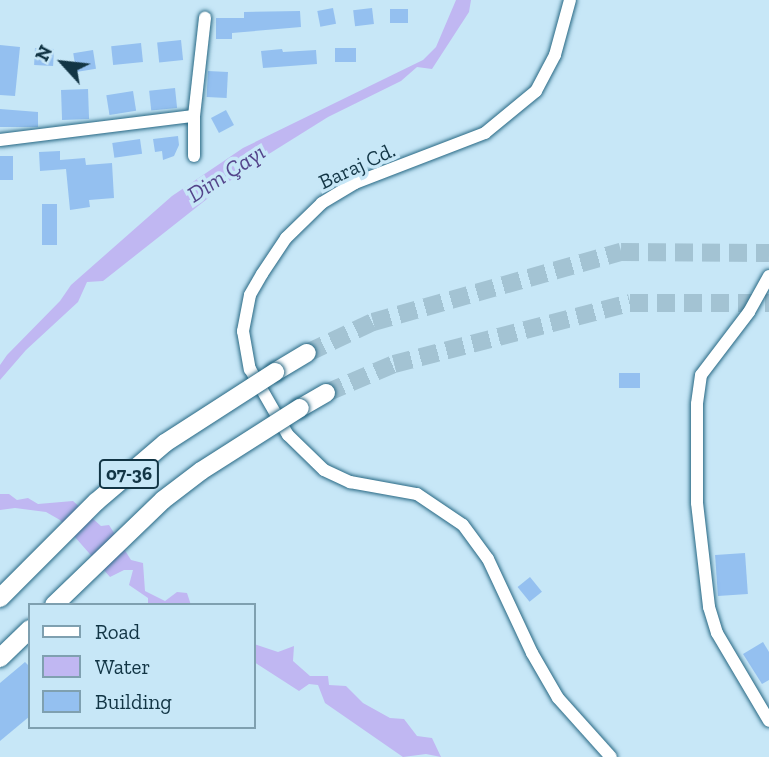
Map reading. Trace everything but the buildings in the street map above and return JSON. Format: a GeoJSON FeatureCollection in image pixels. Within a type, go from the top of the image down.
{"type":"FeatureCollection","features":[{"type":"Feature","properties":{"kind":"highway","name":"07-36"},"geometry":{"type":"LineString","coordinates":[[0,598],[96,502],[165,443],[307,353]]}},
{"type":"Feature","properties":{"kind":"highway","name":"07-36"},"geometry":{"type":"LineString","coordinates":[[56,603],[163,500],[201,471],[326,393]]}},
{"type":"Feature","properties":{"kind":"highway"},"geometry":{"type":"LineString","coordinates":[[0,658],[28,631]]}},
{"type":"Feature","properties":{"kind":"street","name":"Baraj Cd."},"geometry":{"type":"LineString","coordinates":[[570,0],[555,55],[536,91],[485,133],[355,183],[322,203],[286,238],[262,274],[250,295],[243,331],[250,369],[288,435],[324,470],[349,482],[417,494],[463,525],[488,559],[532,653],[558,698],[611,757]]}},
{"type":"Feature","properties":{"kind":"street"},"geometry":{"type":"LineString","coordinates":[[194,156],[194,116],[205,18]]}},
{"type":"Feature","properties":{"kind":"street"},"geometry":{"type":"LineString","coordinates":[[0,141],[194,116]]}},
{"type":"Feature","properties":{"kind":"street"},"geometry":{"type":"LineString","coordinates":[[769,276],[749,312],[701,375],[697,404],[697,503],[709,607],[717,633],[769,721]]}},
{"type":"Feature","properties":{"kind":"water","name":"Dim Çayı"},"geometry":{"type":"Polygon","coordinates":[[[456,0],[471,0],[469,12],[432,69],[417,67],[401,81],[328,117],[245,169],[103,281],[87,282],[78,302],[26,350],[0,380],[0,365],[7,355],[60,301],[71,285],[172,196],[243,148],[423,60],[436,47],[456,0]]]}},
{"type":"Feature","properties":{"kind":"water"},"geometry":{"type":"Polygon","coordinates":[[[0,494],[9,494],[17,500],[28,498],[38,504],[73,501],[101,526],[109,525],[131,560],[143,563],[145,591],[165,601],[177,592],[187,593],[190,603],[148,603],[148,598],[129,585],[133,570],[124,570],[110,577],[60,520],[46,512],[15,508],[0,510],[0,494]]]}},
{"type":"Feature","properties":{"kind":"water"},"geometry":{"type":"Polygon","coordinates":[[[256,645],[278,652],[294,646],[293,661],[310,676],[328,676],[329,685],[346,686],[363,703],[390,718],[404,719],[417,736],[432,738],[441,757],[426,754],[403,757],[325,703],[318,685],[309,684],[299,691],[256,663],[256,645]]]}},
{"type":"Feature","properties":{"kind":"tunnel"},"geometry":{"type":"LineString","coordinates":[[307,353],[373,322],[621,252],[769,253]]}},
{"type":"Feature","properties":{"kind":"tunnel"},"geometry":{"type":"LineString","coordinates":[[326,393],[394,364],[630,303],[769,303]]}}]}
